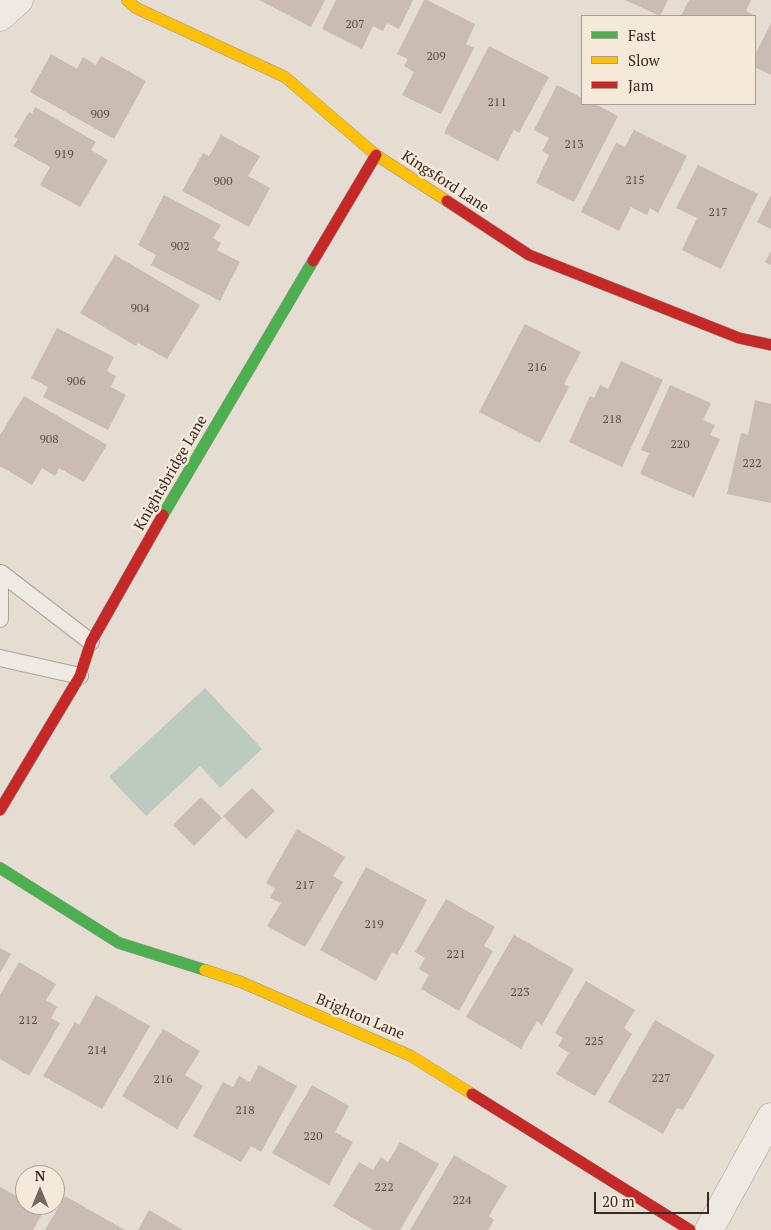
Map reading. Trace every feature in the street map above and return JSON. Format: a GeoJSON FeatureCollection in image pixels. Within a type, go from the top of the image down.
{"type":"FeatureCollection","features":[{"type":"Feature","properties":{"kind":"street"},"geometry":{"type":"LineString","coordinates":[[0,18],[19,0]]}},
{"type":"Feature","properties":{"kind":"street","name":"Kingsford Lane"},"geometry":{"type":"LineString","coordinates":[[127,0],[136,8],[285,77],[376,155],[529,255],[739,338],[771,345]]}},
{"type":"Feature","properties":{"kind":"street","name":"Knightsbridge Lane"},"geometry":{"type":"LineString","coordinates":[[0,810],[80,676],[91,642],[184,478],[376,155]]}},
{"type":"Feature","properties":{"kind":"street","name":"Brighton Lane"},"geometry":{"type":"LineString","coordinates":[[0,868],[119,943],[241,982],[411,1056],[690,1230]]}},
{"type":"Feature","properties":{"kind":"street"},"geometry":{"type":"LineString","coordinates":[[709,1230],[771,1117]]}},
{"type":"Feature","properties":{"kind":"lane"},"geometry":{"type":"LineString","coordinates":[[0,573],[91,642]]}},
{"type":"Feature","properties":{"kind":"lane"},"geometry":{"type":"LineString","coordinates":[[0,573],[0,619]]}},
{"type":"Feature","properties":{"kind":"lane"},"geometry":{"type":"LineString","coordinates":[[0,658],[80,676]]}},
{"type":"Feature","properties":{"kind":"shaded area"},"geometry":{"type":"Polygon","coordinates":[[[205,688],[262,749],[220,788],[200,766],[146,816],[109,777],[205,688]]]}},
{"type":"Feature","properties":{"kind":"building"},"geometry":{"type":"Polygon","coordinates":[[[259,0],[325,0],[311,27],[259,0]]]}},
{"type":"Feature","properties":{"kind":"building"},"geometry":{"type":"Polygon","coordinates":[[[336,0],[413,0],[399,29],[387,23],[383,31],[373,26],[362,49],[322,29],[336,0]]]}},
{"type":"Feature","properties":{"kind":"building"},"geometry":{"type":"Polygon","coordinates":[[[424,0],[475,24],[466,44],[474,48],[441,114],[402,95],[414,72],[404,66],[408,59],[397,54],[424,0]]]}},
{"type":"Feature","properties":{"kind":"building"},"geometry":{"type":"Polygon","coordinates":[[[625,0],[668,0],[660,15],[625,0]]]}},
{"type":"Feature","properties":{"kind":"building"},"geometry":{"type":"Polygon","coordinates":[[[689,0],[751,0],[746,11],[754,15],[682,15],[689,0]]]}},
{"type":"Feature","properties":{"kind":"building"},"geometry":{"type":"Polygon","coordinates":[[[771,23],[771,75],[756,68],[756,53],[771,23]]]}},
{"type":"Feature","properties":{"kind":"building"},"geometry":{"type":"Polygon","coordinates":[[[489,46],[549,77],[519,133],[514,130],[498,161],[444,133],[489,46]]]}},
{"type":"Feature","properties":{"kind":"building"},"geometry":{"type":"Polygon","coordinates":[[[51,54],[77,69],[83,57],[96,65],[101,56],[146,81],[114,139],[30,92],[51,54]]]}},
{"type":"Feature","properties":{"kind":"building"},"geometry":{"type":"Polygon","coordinates":[[[557,85],[581,97],[581,105],[597,105],[618,116],[574,202],[536,183],[549,155],[542,151],[549,138],[534,130],[557,85]]]}},
{"type":"Feature","properties":{"kind":"building"},"geometry":{"type":"Polygon","coordinates":[[[35,107],[96,142],[91,150],[108,160],[80,207],[40,185],[50,167],[13,146],[18,139],[14,137],[29,112],[32,114],[35,107]]]}},
{"type":"Feature","properties":{"kind":"building"},"geometry":{"type":"Polygon","coordinates":[[[634,130],[687,156],[658,213],[650,208],[647,215],[631,207],[619,231],[581,212],[616,143],[625,147],[634,130]]]}},
{"type":"Feature","properties":{"kind":"building"},"geometry":{"type":"Polygon","coordinates":[[[221,135],[260,156],[248,176],[270,188],[249,227],[182,191],[203,153],[209,156],[221,135]]]}},
{"type":"Feature","properties":{"kind":"building"},"geometry":{"type":"Polygon","coordinates":[[[698,165],[758,194],[721,269],[682,250],[697,218],[676,208],[698,165]]]}},
{"type":"Feature","properties":{"kind":"building"},"geometry":{"type":"Polygon","coordinates":[[[164,195],[221,225],[213,238],[221,243],[217,250],[240,262],[220,301],[151,265],[156,255],[138,245],[164,195]]]}},
{"type":"Feature","properties":{"kind":"building"},"geometry":{"type":"Polygon","coordinates":[[[771,195],[771,229],[757,222],[771,195]]]}},
{"type":"Feature","properties":{"kind":"building"},"geometry":{"type":"Polygon","coordinates":[[[771,251],[771,265],[765,262],[771,251]]]}},
{"type":"Feature","properties":{"kind":"building"},"geometry":{"type":"Polygon","coordinates":[[[115,255],[200,305],[167,359],[138,343],[136,346],[80,313],[115,255]]]}},
{"type":"Feature","properties":{"kind":"building"},"geometry":{"type":"Polygon","coordinates":[[[525,324],[581,352],[564,384],[569,387],[540,443],[479,412],[525,324]]]}},
{"type":"Feature","properties":{"kind":"building"},"geometry":{"type":"Polygon","coordinates":[[[57,328],[114,357],[107,371],[116,376],[111,387],[126,395],[108,430],[43,397],[48,387],[31,378],[57,328]]]}},
{"type":"Feature","properties":{"kind":"building"},"geometry":{"type":"Polygon","coordinates":[[[621,361],[663,380],[622,467],[569,442],[590,396],[594,398],[600,385],[608,389],[621,361]]]}},
{"type":"Feature","properties":{"kind":"building"},"geometry":{"type":"Polygon","coordinates":[[[670,385],[711,403],[703,420],[715,425],[710,435],[720,439],[694,497],[640,474],[649,453],[641,450],[670,385]]]}},
{"type":"Feature","properties":{"kind":"building"},"geometry":{"type":"Polygon","coordinates":[[[24,396],[107,445],[84,482],[59,468],[55,476],[42,468],[32,485],[0,466],[0,435],[24,396]]]}},
{"type":"Feature","properties":{"kind":"building"},"geometry":{"type":"Polygon","coordinates":[[[755,400],[771,404],[771,503],[727,494],[741,433],[748,435],[755,400]]]}},
{"type":"Feature","properties":{"kind":"building"},"geometry":{"type":"Polygon","coordinates":[[[252,788],[275,811],[246,839],[223,816],[252,788]]]}},
{"type":"Feature","properties":{"kind":"building"},"geometry":{"type":"Polygon","coordinates":[[[201,797],[222,818],[194,846],[173,825],[201,797]]]}},
{"type":"Feature","properties":{"kind":"building"},"geometry":{"type":"Polygon","coordinates":[[[297,829],[345,857],[333,876],[343,882],[305,947],[267,926],[281,903],[270,898],[275,889],[266,883],[297,829]]]}},
{"type":"Feature","properties":{"kind":"building"},"geometry":{"type":"Polygon","coordinates":[[[366,867],[427,900],[397,955],[392,952],[376,981],[320,950],[366,867]]]}},
{"type":"Feature","properties":{"kind":"building"},"geometry":{"type":"Polygon","coordinates":[[[446,899],[495,927],[484,946],[493,951],[459,1011],[421,989],[429,975],[419,969],[425,958],[415,952],[446,899]]]}},
{"type":"Feature","properties":{"kind":"building"},"geometry":{"type":"Polygon","coordinates":[[[514,935],[574,969],[542,1025],[537,1021],[521,1049],[466,1017],[514,935]]]}},
{"type":"Feature","properties":{"kind":"building"},"geometry":{"type":"Polygon","coordinates":[[[0,948],[11,954],[0,973],[0,948]]]}},
{"type":"Feature","properties":{"kind":"building"},"geometry":{"type":"Polygon","coordinates":[[[19,962],[56,984],[46,1000],[57,1007],[51,1018],[60,1023],[29,1076],[0,1059],[0,995],[19,962]]]}},
{"type":"Feature","properties":{"kind":"building"},"geometry":{"type":"Polygon","coordinates":[[[586,981],[635,1010],[624,1028],[632,1034],[595,1096],[556,1074],[569,1053],[558,1046],[563,1038],[555,1033],[586,981]]]}},
{"type":"Feature","properties":{"kind":"building"},"geometry":{"type":"Polygon","coordinates":[[[96,995],[150,1026],[102,1109],[43,1076],[75,1022],[79,1025],[96,995]]]}},
{"type":"Feature","properties":{"kind":"building"},"geometry":{"type":"Polygon","coordinates":[[[655,1020],[715,1055],[683,1110],[677,1108],[663,1134],[608,1102],[655,1020]]]}},
{"type":"Feature","properties":{"kind":"building"},"geometry":{"type":"Polygon","coordinates":[[[163,1029],[200,1051],[185,1075],[203,1086],[177,1129],[122,1096],[163,1029]]]}},
{"type":"Feature","properties":{"kind":"building"},"geometry":{"type":"Polygon","coordinates":[[[259,1065],[297,1086],[261,1152],[251,1146],[241,1162],[193,1136],[223,1082],[233,1087],[239,1076],[250,1082],[259,1065]]]}},
{"type":"Feature","properties":{"kind":"building"},"geometry":{"type":"Polygon","coordinates":[[[312,1085],[349,1106],[335,1132],[353,1142],[329,1185],[272,1153],[312,1085]]]}},
{"type":"Feature","properties":{"kind":"building"},"geometry":{"type":"Polygon","coordinates":[[[400,1142],[439,1164],[400,1230],[373,1230],[333,1206],[359,1162],[373,1170],[381,1157],[388,1162],[400,1142]]]}},
{"type":"Feature","properties":{"kind":"building"},"geometry":{"type":"Polygon","coordinates":[[[454,1155],[507,1186],[489,1216],[494,1220],[488,1230],[410,1230],[454,1155]]]}},
{"type":"Feature","properties":{"kind":"building"},"geometry":{"type":"Polygon","coordinates":[[[0,1187],[15,1195],[15,1215],[41,1215],[33,1230],[0,1230],[0,1187]]]}},
{"type":"Feature","properties":{"kind":"building"},"geometry":{"type":"Polygon","coordinates":[[[65,1196],[125,1230],[45,1230],[54,1215],[65,1215],[65,1196]]]}},
{"type":"Feature","properties":{"kind":"building"},"geometry":{"type":"Polygon","coordinates":[[[149,1210],[183,1230],[138,1230],[149,1210]]]}},
{"type":"Feature","properties":{"kind":"traffic: fast"},"geometry":{"type":"LineString","coordinates":[[163,515],[313,261]]}},
{"type":"Feature","properties":{"kind":"traffic: fast"},"geometry":{"type":"LineString","coordinates":[[0,868],[119,943],[205,970]]}},
{"type":"Feature","properties":{"kind":"traffic: slow"},"geometry":{"type":"LineString","coordinates":[[127,0],[136,8],[285,77],[376,155],[447,201]]}},
{"type":"Feature","properties":{"kind":"traffic: slow"},"geometry":{"type":"LineString","coordinates":[[205,970],[241,982],[411,1056],[472,1094]]}},
{"type":"Feature","properties":{"kind":"traffic: jam"},"geometry":{"type":"LineString","coordinates":[[313,261],[376,155]]}},
{"type":"Feature","properties":{"kind":"traffic: jam"},"geometry":{"type":"LineString","coordinates":[[447,201],[529,255],[739,338],[771,345]]}},
{"type":"Feature","properties":{"kind":"traffic: jam"},"geometry":{"type":"LineString","coordinates":[[0,810],[80,676],[91,642],[163,515]]}},
{"type":"Feature","properties":{"kind":"traffic: jam"},"geometry":{"type":"LineString","coordinates":[[472,1094],[690,1230]]}}]}
